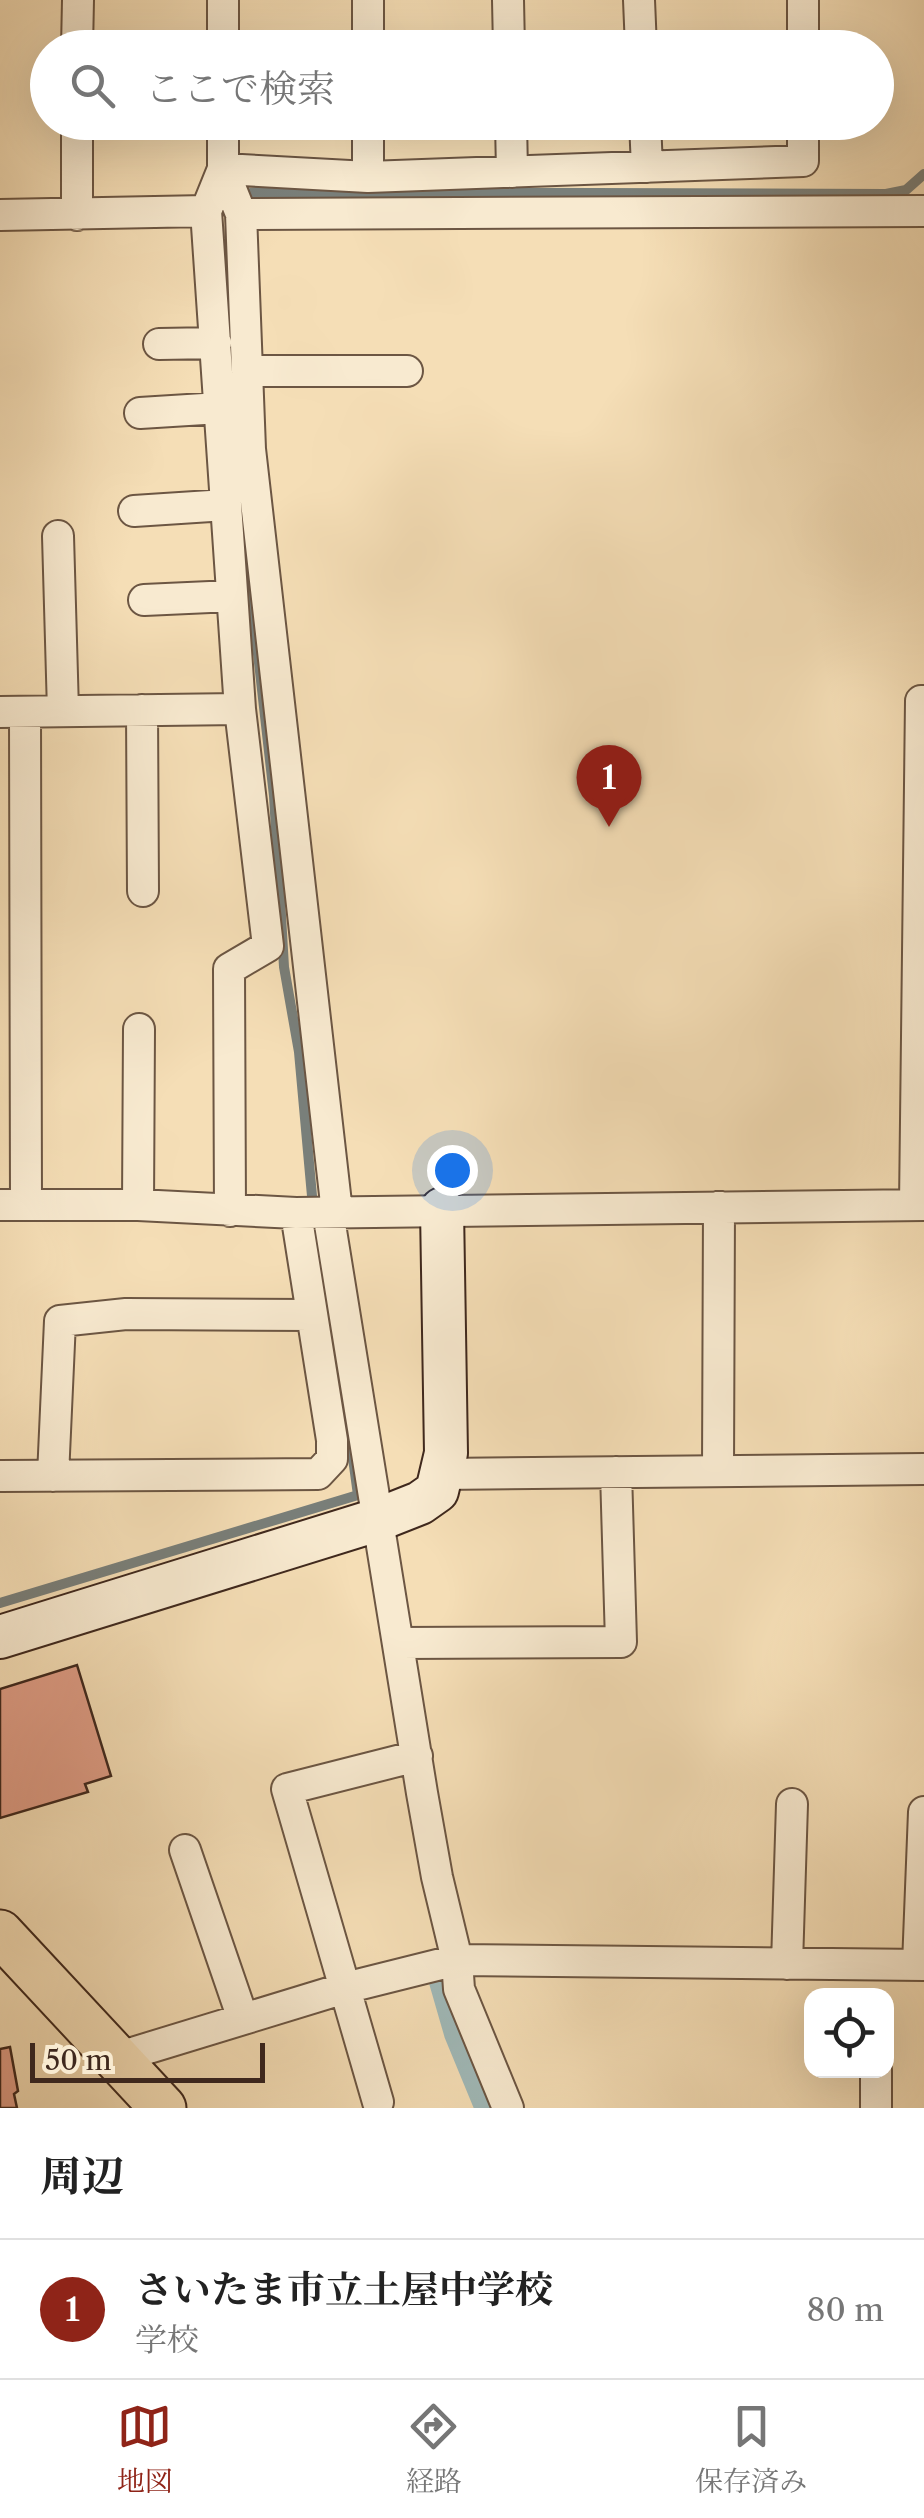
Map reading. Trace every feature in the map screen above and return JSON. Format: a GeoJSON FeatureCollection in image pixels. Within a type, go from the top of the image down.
{"type":"FeatureCollection","features":[{"type":"Feature","properties":{"kind":"main road"},"geometry":{"type":"LineString","coordinates":[[7,1953],[163,2108]]}},
{"type":"Feature","properties":{"kind":"street"},"geometry":{"type":"LineString","coordinates":[[78,0],[78,30]]}},
{"type":"Feature","properties":{"kind":"street"},"geometry":{"type":"LineString","coordinates":[[223,0],[223,30]]}},
{"type":"Feature","properties":{"kind":"street"},"geometry":{"type":"LineString","coordinates":[[368,0],[368,30]]}},
{"type":"Feature","properties":{"kind":"street"},"geometry":{"type":"LineString","coordinates":[[508,0],[509,30]]}},
{"type":"Feature","properties":{"kind":"street"},"geometry":{"type":"LineString","coordinates":[[639,0],[640,30]]}},
{"type":"Feature","properties":{"kind":"street"},"geometry":{"type":"LineString","coordinates":[[803,30],[804,0]]}},
{"type":"Feature","properties":{"kind":"street"},"geometry":{"type":"LineString","coordinates":[[77,140],[77,215]]}},
{"type":"Feature","properties":{"kind":"street"},"geometry":{"type":"LineString","coordinates":[[223,140],[224,170],[241,214],[250,449],[317,1212],[377,1520],[459,1989],[508,2108]]}},
{"type":"Feature","properties":{"kind":"street"},"geometry":{"type":"LineString","coordinates":[[368,140],[368,177]]}},
{"type":"Feature","properties":{"kind":"street"},"geometry":{"type":"LineString","coordinates":[[511,140],[512,172]]}},
{"type":"Feature","properties":{"kind":"street"},"geometry":{"type":"LineString","coordinates":[[646,140],[647,167]]}},
{"type":"Feature","properties":{"kind":"street"},"geometry":{"type":"LineString","coordinates":[[224,170],[368,177],[802,161],[803,140]]}},
{"type":"Feature","properties":{"kind":"street"},"geometry":{"type":"LineString","coordinates":[[224,170],[206,211],[240,709],[268,946],[229,970],[230,1212]]}},
{"type":"Feature","properties":{"kind":"street"},"geometry":{"type":"LineString","coordinates":[[0,215],[206,211]]}},
{"type":"Feature","properties":{"kind":"street"},"geometry":{"type":"LineString","coordinates":[[241,214],[918,211]]}},
{"type":"Feature","properties":{"kind":"street"},"geometry":{"type":"LineString","coordinates":[[159,344],[216,343]]}},
{"type":"Feature","properties":{"kind":"street"},"geometry":{"type":"LineString","coordinates":[[247,371],[407,370]]}},
{"type":"Feature","properties":{"kind":"street"},"geometry":{"type":"LineString","coordinates":[[140,413],[220,408]]}},
{"type":"Feature","properties":{"kind":"street"},"geometry":{"type":"LineString","coordinates":[[134,511],[226,505]]}},
{"type":"Feature","properties":{"kind":"street"},"geometry":{"type":"LineString","coordinates":[[58,536],[63,711]]}},
{"type":"Feature","properties":{"kind":"street"},"geometry":{"type":"LineString","coordinates":[[144,600],[232,596]]}},
{"type":"Feature","properties":{"kind":"street"},"geometry":{"type":"LineString","coordinates":[[240,709],[12,712],[13,1205],[138,1205],[230,1212],[919,1205],[923,701]]}},
{"type":"Feature","properties":{"kind":"street"},"geometry":{"type":"LineString","coordinates":[[142,710],[143,891]]}},
{"type":"Feature","properties":{"kind":"street"},"geometry":{"type":"LineString","coordinates":[[138,1205],[139,1030]]}},
{"type":"Feature","properties":{"kind":"street"},"geometry":{"type":"LineString","coordinates":[[718,1472],[719,1207]]}},
{"type":"Feature","properties":{"kind":"street"},"geometry":{"type":"LineString","coordinates":[[0,1638],[377,1520],[420,1503],[437,1491],[446,1453],[442,1209]]}},
{"type":"Feature","properties":{"kind":"street"},"geometry":{"type":"LineString","coordinates":[[0,1476],[318,1474],[332,1459],[332,1440],[312,1315],[317,1212]]}},
{"type":"Feature","properties":{"kind":"street"},"geometry":{"type":"LineString","coordinates":[[53,1476],[60,1321],[126,1314],[312,1315]]}},
{"type":"Feature","properties":{"kind":"street"},"geometry":{"type":"LineString","coordinates":[[441,1474],[924,1469]]}},
{"type":"Feature","properties":{"kind":"street"},"geometry":{"type":"LineString","coordinates":[[398,1643],[620,1642],[616,1472]]}},
{"type":"Feature","properties":{"kind":"street"},"geometry":{"type":"LineString","coordinates":[[378,2102],[287,1788],[417,1756]]}},
{"type":"Feature","properties":{"kind":"street"},"geometry":{"type":"LineString","coordinates":[[787,1964],[792,1804]]}},
{"type":"Feature","properties":{"kind":"street"},"geometry":{"type":"LineString","coordinates":[[116,2058],[344,1988],[456,1960],[921,1965],[924,1812]]}},
{"type":"Feature","properties":{"kind":"street"},"geometry":{"type":"LineString","coordinates":[[185,1850],[243,2020]]}},
{"type":"Feature","properties":{"kind":"street"},"geometry":{"type":"LineString","coordinates":[[876,1965],[876,1988]]}},
{"type":"Feature","properties":{"kind":"street"},"geometry":{"type":"LineString","coordinates":[[876,2078],[876,2108]]}},
{"type":"Feature","properties":{"kind":"building"},"geometry":{"type":"Polygon","coordinates":[[[77,1665],[111,1776],[85,1784],[88,1792],[0,1818],[0,1689],[77,1665]]]}},
{"type":"Feature","properties":{"kind":"building"},"geometry":{"type":"Polygon","coordinates":[[[10,2047],[17,2108],[0,2108],[0,2049],[10,2047]]]}},
{"type":"Feature","properties":{"kind":"waterway"},"geometry":{"type":"LineString","coordinates":[[237,196],[256,192],[886,194],[906,190],[924,174]]}},
{"type":"Feature","properties":{"kind":"waterway"},"geometry":{"type":"LineString","coordinates":[[240,494],[274,796],[284,967],[299,1052],[313,1207]]}},
{"type":"Feature","properties":{"kind":"waterway"},"geometry":{"type":"LineString","coordinates":[[0,1603],[358,1495],[352,1451]]}},
{"type":"Feature","properties":{"kind":"waterway"},"geometry":{"type":"LineString","coordinates":[[445,1981],[460,2033],[491,2108]]}},
{"type":"Feature","properties":{"kind":"place","name":"さいたま市立土屋中学校"},"geometry":{"type":"Point","coordinates":[609,827]}}]}
